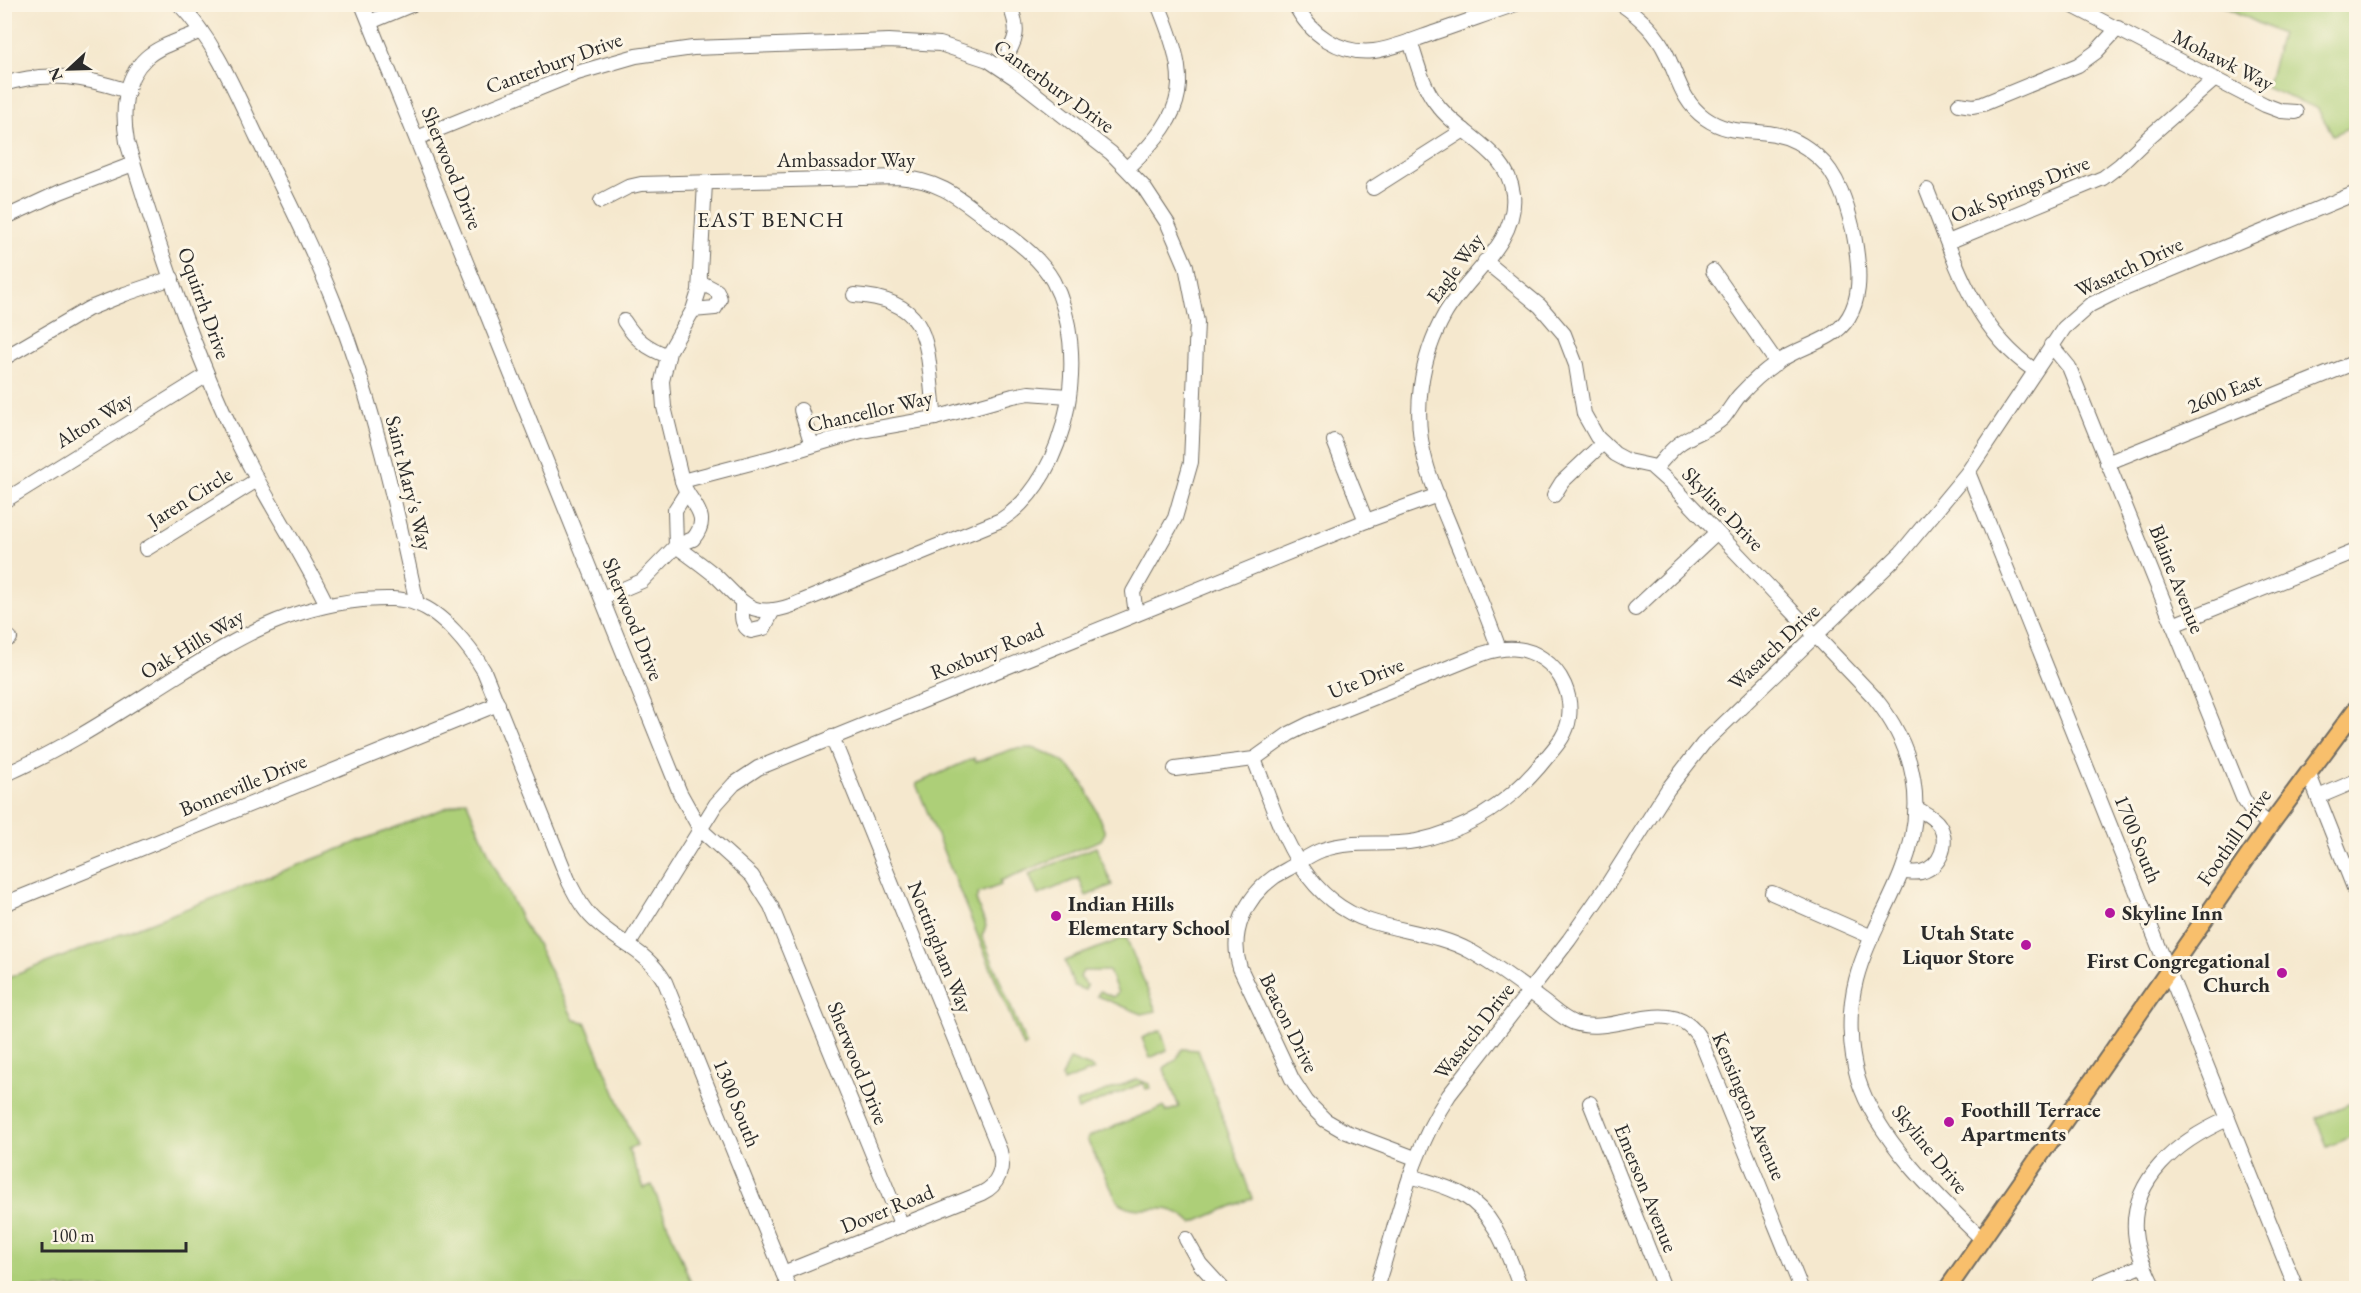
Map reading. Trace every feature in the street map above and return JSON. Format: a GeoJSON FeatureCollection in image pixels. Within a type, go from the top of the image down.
{"type":"FeatureCollection","features":[{"type":"Feature","properties":{"kind":"main road","name":"Foothill Drive"},"geometry":{"type":"LineString","coordinates":[[1948,1288],[2270,825],[2356,709]]}},
{"type":"Feature","properties":{"kind":"street","name":"Saint Mary's Way"},"geometry":{"type":"LineString","coordinates":[[179,4],[201,32],[230,81],[301,225],[337,311],[360,377],[417,604]]}},
{"type":"Feature","properties":{"kind":"street","name":"Sherwood Drive"},"geometry":{"type":"LineString","coordinates":[[362,4],[680,793],[700,829],[744,867],[760,886],[771,906],[902,1226]]}},
{"type":"Feature","properties":{"kind":"street"},"geometry":{"type":"LineString","coordinates":[[370,22],[412,4]]}},
{"type":"Feature","properties":{"kind":"street"},"geometry":{"type":"LineString","coordinates":[[1000,67],[1017,37],[1016,23],[1009,4]]}},
{"type":"Feature","properties":{"kind":"street"},"geometry":{"type":"LineString","coordinates":[[1127,168],[1164,129],[1173,111],[1179,89],[1176,51],[1158,4]]}},
{"type":"Feature","properties":{"kind":"street"},"geometry":{"type":"LineString","coordinates":[[1295,4],[1306,23],[1315,32],[1336,45],[1347,49],[1372,51],[1410,41],[1516,4]]}},
{"type":"Feature","properties":{"kind":"street"},"geometry":{"type":"LineString","coordinates":[[1621,4],[1641,19],[1653,32],[1668,56],[1679,88],[1704,118],[1734,131],[1773,134],[1795,141],[1820,158],[1838,185],[1851,222],[1857,251],[1859,287],[1855,303],[1846,320],[1832,335],[1777,363],[1750,385],[1723,417],[1708,429],[1680,443],[1655,469]]}},
{"type":"Feature","properties":{"kind":"street","name":"Mohawk Way"},"geometry":{"type":"LineString","coordinates":[[2069,4],[2273,109],[2296,112]]}},
{"type":"Feature","properties":{"kind":"street"},"geometry":{"type":"LineString","coordinates":[[1959,104],[1973,106],[1983,104],[2070,69],[2096,52],[2118,28]]}},
{"type":"Feature","properties":{"kind":"street","name":"Oquirrh Drive"},"geometry":{"type":"LineString","coordinates":[[201,32],[146,58],[139,66],[128,90],[123,117],[127,142],[207,375],[257,480],[316,581],[327,605]]}},
{"type":"Feature","properties":{"kind":"street","name":"Canterbury Drive"},"geometry":{"type":"LineString","coordinates":[[417,138],[596,67],[636,56],[674,50],[878,41],[923,42],[973,54],[1000,67],[1127,168],[1156,205],[1178,245],[1192,286],[1198,338],[1193,443],[1187,481],[1175,518],[1133,592],[1136,614]]}},
{"type":"Feature","properties":{"kind":"street","name":"Eagle Way"},"geometry":{"type":"LineString","coordinates":[[1410,41],[1430,94],[1442,111],[1498,159],[1511,184],[1514,204],[1509,226],[1485,261],[1460,290],[1431,344],[1423,374],[1419,409],[1425,461],[1499,649]]}},
{"type":"Feature","properties":{"kind":"street"},"geometry":{"type":"LineString","coordinates":[[4,84],[37,76],[60,75],[85,78],[128,90]]}},
{"type":"Feature","properties":{"kind":"street","name":"Oak Springs Drive"},"geometry":{"type":"LineString","coordinates":[[1948,242],[2103,178],[2215,79]]}},
{"type":"Feature","properties":{"kind":"street"},"geometry":{"type":"LineString","coordinates":[[1373,188],[1464,130]]}},
{"type":"Feature","properties":{"kind":"street"},"geometry":{"type":"LineString","coordinates":[[4,218],[60,192],[133,164]]}},
{"type":"Feature","properties":{"kind":"street","name":"Ambassador Way"},"geometry":{"type":"LineString","coordinates":[[601,201],[641,184],[898,177],[927,181],[947,190],[1024,248],[1053,280],[1063,305],[1070,336],[1071,364],[1062,431],[1055,452],[1033,490],[1011,514],[793,605],[773,610],[756,609],[742,603]]}},
{"type":"Feature","properties":{"kind":"street"},"geometry":{"type":"LineString","coordinates":[[602,598],[642,581],[676,546],[693,539],[700,525],[699,508],[684,487],[663,398],[662,381],[668,356],[693,310],[700,282],[705,183]]}},
{"type":"Feature","properties":{"kind":"street"},"geometry":{"type":"LineString","coordinates":[[1927,190],[1968,291],[1987,324],[2005,347],[2034,370]]}},
{"type":"Feature","properties":{"kind":"street","name":"Wasatch Drive"},"geometry":{"type":"LineString","coordinates":[[1376,1288],[1415,1158],[1426,1134],[1449,1095],[1531,992],[1606,887],[1668,789],[1717,730],[1901,553],[1968,472],[2051,345],[2072,320],[2101,299],[2356,194]]}},
{"type":"Feature","properties":{"kind":"street","name":"Skyline Drive"},"geometry":{"type":"LineString","coordinates":[[1485,261],[1540,306],[1564,334],[1576,365],[1584,414],[1592,430],[1603,443],[1621,457],[1655,469],[1817,636],[1874,697],[1892,720],[1909,760],[1915,788],[1914,833],[1902,872],[1872,937],[1856,981],[1852,1005],[1852,1048],[1861,1086],[1890,1140],[1982,1239]]}},
{"type":"Feature","properties":{"kind":"street"},"geometry":{"type":"LineString","coordinates":[[1713,271],[1777,363]]}},
{"type":"Feature","properties":{"kind":"street"},"geometry":{"type":"LineString","coordinates":[[4,358],[88,309],[172,278]]}},
{"type":"Feature","properties":{"kind":"street"},"geometry":{"type":"LineString","coordinates":[[693,310],[715,308],[720,299],[717,291],[700,282]]}},
{"type":"Feature","properties":{"kind":"street"},"geometry":{"type":"LineString","coordinates":[[854,295],[888,300],[903,308],[916,321],[927,345],[935,418]]}},
{"type":"Feature","properties":{"kind":"street"},"geometry":{"type":"LineString","coordinates":[[624,321],[637,340],[650,349],[668,356]]}},
{"type":"Feature","properties":{"kind":"street","name":"Blaine Avenue"},"geometry":{"type":"LineString","coordinates":[[2051,345],[2069,367],[2243,798],[2250,809],[2270,825]]}},
{"type":"Feature","properties":{"kind":"street","name":"2600 East"},"geometry":{"type":"LineString","coordinates":[[2107,463],[2356,362]]}},
{"type":"Feature","properties":{"kind":"street","name":"Alton Way"},"geometry":{"type":"LineString","coordinates":[[4,501],[207,375]]}},
{"type":"Feature","properties":{"kind":"street","name":"Chancellor Way"},"geometry":{"type":"LineString","coordinates":[[684,487],[869,429],[935,418],[1021,394],[1068,396]]}},
{"type":"Feature","properties":{"kind":"street"},"geometry":{"type":"LineString","coordinates":[[801,410],[812,445]]}},
{"type":"Feature","properties":{"kind":"street"},"geometry":{"type":"LineString","coordinates":[[1334,441],[1366,521]]}},
{"type":"Feature","properties":{"kind":"street"},"geometry":{"type":"LineString","coordinates":[[1554,495],[1562,482],[1603,443]]}},
{"type":"Feature","properties":{"kind":"street","name":"1700 South"},"geometry":{"type":"LineString","coordinates":[[1968,472],[2296,1288]]}},
{"type":"Feature","properties":{"kind":"street","name":"Jaren Circle"},"geometry":{"type":"LineString","coordinates":[[146,549],[257,480]]}},
{"type":"Feature","properties":{"kind":"street"},"geometry":{"type":"LineString","coordinates":[[676,546],[675,510],[684,487]]}},
{"type":"Feature","properties":{"kind":"street","name":"Roxbury Road"},"geometry":{"type":"LineString","coordinates":[[629,944],[722,797],[749,773],[765,764],[1366,521],[1438,495]]}},
{"type":"Feature","properties":{"kind":"street"},"geometry":{"type":"LineString","coordinates":[[1635,609],[1716,533]]}},
{"type":"Feature","properties":{"kind":"street"},"geometry":{"type":"LineString","coordinates":[[676,546],[704,566],[742,603],[742,620],[746,628],[757,632],[764,628],[773,610]]}},
{"type":"Feature","properties":{"kind":"street"},"geometry":{"type":"LineString","coordinates":[[2173,625],[2356,551]]}},
{"type":"Feature","properties":{"kind":"street","name":"Oak Hills Way"},"geometry":{"type":"LineString","coordinates":[[4,775],[80,736],[245,634],[284,617],[327,605],[384,599],[417,604]]}},
{"type":"Feature","properties":{"kind":"street"},"geometry":{"type":"LineString","coordinates":[[417,604],[433,613],[467,646],[484,670],[575,895],[599,924],[629,944]]}},
{"type":"Feature","properties":{"kind":"street","name":"Ute Drive"},"geometry":{"type":"LineString","coordinates":[[1254,759],[1309,724],[1499,649]]}},
{"type":"Feature","properties":{"kind":"street","name":"Beacon Drive"},"geometry":{"type":"LineString","coordinates":[[1415,1158],[1344,1131],[1325,1120],[1307,1102],[1292,1079],[1240,968],[1236,942],[1245,910],[1274,878],[1314,853],[1349,844],[1400,843],[1449,832],[1499,805],[1536,772],[1555,748],[1566,729],[1570,707],[1567,691],[1556,671],[1540,657],[1521,649],[1499,649]]}},
{"type":"Feature","properties":{"kind":"street","name":"Bonneville Drive"},"geometry":{"type":"LineString","coordinates":[[4,904],[498,704]]}},
{"type":"Feature","properties":{"kind":"street","name":"Nottingham Way"},"geometry":{"type":"LineString","coordinates":[[832,737],[1000,1151],[999,1174]]}},
{"type":"Feature","properties":{"kind":"street"},"geometry":{"type":"LineString","coordinates":[[1175,769],[1254,759]]}},
{"type":"Feature","properties":{"kind":"street","name":"Kensington Avenue"},"geometry":{"type":"LineString","coordinates":[[1254,759],[1298,863],[1321,893],[1340,908],[1371,921],[1457,944],[1531,992],[1559,1015],[1575,1023],[1592,1026],[1665,1016],[1678,1018],[1694,1029],[1801,1288]]}},
{"type":"Feature","properties":{"kind":"street"},"geometry":{"type":"LineString","coordinates":[[2308,772],[2356,893]]}},
{"type":"Feature","properties":{"kind":"street"},"geometry":{"type":"LineString","coordinates":[[2318,796],[2356,781]]}},
{"type":"Feature","properties":{"kind":"street"},"geometry":{"type":"LineString","coordinates":[[1902,872],[1915,873],[1928,869],[1940,858],[1943,850],[1944,842],[1940,826],[1916,808]]}},
{"type":"Feature","properties":{"kind":"street"},"geometry":{"type":"LineString","coordinates":[[1772,893],[1872,937]]}},
{"type":"Feature","properties":{"kind":"street","name":"1300 South"},"geometry":{"type":"LineString","coordinates":[[629,944],[649,960],[665,982],[789,1288]]}},
{"type":"Feature","properties":{"kind":"street","name":"Emerson Avenue"},"geometry":{"type":"LineString","coordinates":[[1590,1103],[1665,1288]]}},
{"type":"Feature","properties":{"kind":"street"},"geometry":{"type":"LineString","coordinates":[[2154,1288],[2136,1241],[2135,1218],[2145,1187],[2159,1166],[2178,1148],[2200,1132],[2228,1119]]}},
{"type":"Feature","properties":{"kind":"street","name":"Dover Road"},"geometry":{"type":"LineString","coordinates":[[783,1273],[987,1191],[999,1174]]}},
{"type":"Feature","properties":{"kind":"street"},"geometry":{"type":"LineString","coordinates":[[1410,1176],[1455,1191],[1481,1209],[1500,1236],[1521,1288]]}},
{"type":"Feature","properties":{"kind":"street"},"geometry":{"type":"LineString","coordinates":[[1186,1239],[1205,1272],[1222,1288]]}},
{"type":"Feature","properties":{"kind":"street"},"geometry":{"type":"LineString","coordinates":[[2100,1282],[2144,1265]]}},
{"type":"Feature","properties":{"kind":"green space"},"geometry":{"type":"Polygon","coordinates":[[[2221,5],[2356,5],[2356,125],[2333,135],[2317,108],[2266,88],[2281,34],[2221,5]]]}},
{"type":"Feature","properties":{"kind":"green space"},"geometry":{"type":"Polygon","coordinates":[[[1032,748],[1048,753],[1072,769],[1087,791],[1105,833],[1101,840],[1000,881],[1001,885],[979,893],[976,900],[986,926],[982,936],[1026,1044],[1023,1047],[916,784],[974,758],[976,762],[1013,749],[1032,748]]]}},
{"type":"Feature","properties":{"kind":"green space"},"geometry":{"type":"Polygon","coordinates":[[[466,800],[494,865],[529,934],[536,942],[574,1020],[585,1022],[637,1145],[628,1149],[644,1188],[652,1185],[693,1288],[5,1288],[5,979],[466,800]]]}},
{"type":"Feature","properties":{"kind":"green space"},"geometry":{"type":"Polygon","coordinates":[[[1096,847],[1112,885],[1086,896],[1079,878],[1038,895],[1029,874],[1096,847]]]}},
{"type":"Feature","properties":{"kind":"green space"},"geometry":{"type":"Polygon","coordinates":[[[1126,937],[1156,1011],[1142,1014],[1097,996],[1100,991],[1113,997],[1118,993],[1109,971],[1083,971],[1080,977],[1087,986],[1085,990],[1074,986],[1065,961],[1126,937]]]}},
{"type":"Feature","properties":{"kind":"green space"},"geometry":{"type":"Polygon","coordinates":[[[1161,1030],[1167,1050],[1150,1058],[1142,1038],[1161,1030]]]}},
{"type":"Feature","properties":{"kind":"green space"},"geometry":{"type":"Polygon","coordinates":[[[1182,1049],[1198,1050],[1252,1198],[1192,1223],[1172,1211],[1134,1209],[1117,1200],[1087,1140],[1088,1137],[1163,1107],[1166,1112],[1179,1107],[1164,1069],[1176,1060],[1182,1049]]]}},
{"type":"Feature","properties":{"kind":"green space"},"geometry":{"type":"Polygon","coordinates":[[[1070,1059],[1094,1070],[1063,1082],[1062,1077],[1070,1059]]]}},
{"type":"Feature","properties":{"kind":"green space"},"geometry":{"type":"Polygon","coordinates":[[[1137,1079],[1149,1084],[1150,1088],[1146,1089],[1143,1083],[1078,1110],[1076,1103],[1137,1079]]]}},
{"type":"Feature","properties":{"kind":"green space"},"geometry":{"type":"Polygon","coordinates":[[[2356,1101],[2356,1135],[2327,1147],[2316,1118],[2356,1101]]]}},
{"type":"Feature","properties":{"kind":"place","name":"Skyline Inn"},"geometry":{"type":"Point","coordinates":[2110,913]}},
{"type":"Feature","properties":{"kind":"place","name":"Indian Hills Elementary School"},"geometry":{"type":"Point","coordinates":[1056,916]}},
{"type":"Feature","properties":{"kind":"place","name":"Utah State Liquor Store"},"geometry":{"type":"Point","coordinates":[2026,945]}},
{"type":"Feature","properties":{"kind":"place","name":"First Congregational Church"},"geometry":{"type":"Point","coordinates":[2282,973]}},
{"type":"Feature","properties":{"kind":"place","name":"Foothill Terrace Apartments"},"geometry":{"type":"Point","coordinates":[1949,1122]}},
{"type":"Feature","properties":{"kind":"district","name":"EAST BENCH"},"geometry":{"type":"Point","coordinates":[771,219]}}]}
